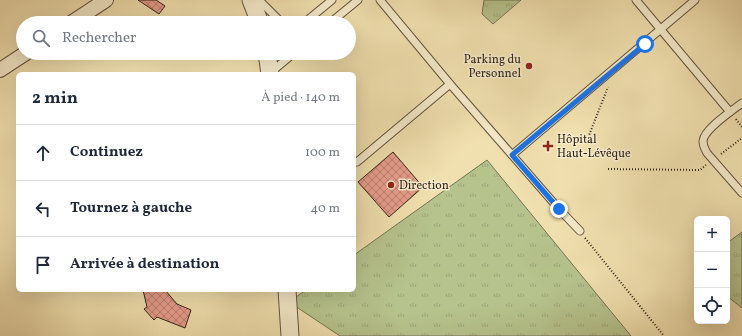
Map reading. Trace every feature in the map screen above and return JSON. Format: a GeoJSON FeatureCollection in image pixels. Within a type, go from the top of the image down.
{"type":"FeatureCollection","features":[{"type":"Feature","properties":{"kind":"street"},"geometry":{"type":"LineString","coordinates":[[82,16],[106,0]]}},
{"type":"Feature","properties":{"kind":"street"},"geometry":{"type":"LineString","coordinates":[[251,0],[257,16]]}},
{"type":"Feature","properties":{"kind":"street"},"geometry":{"type":"LineString","coordinates":[[0,70],[16,60]]}},
{"type":"Feature","properties":{"kind":"street"},"geometry":{"type":"LineString","coordinates":[[268,60],[270,72]]}},
{"type":"Feature","properties":{"kind":"street"},"geometry":{"type":"LineString","coordinates":[[287,292],[290,336]]}},
{"type":"Feature","properties":{"kind":"lane"},"geometry":{"type":"LineString","coordinates":[[259,0],[275,16]]}},
{"type":"Feature","properties":{"kind":"lane"},"geometry":{"type":"LineString","coordinates":[[313,16],[332,0]]}},
{"type":"Feature","properties":{"kind":"lane"},"geometry":{"type":"LineString","coordinates":[[339,16],[358,0]]}},
{"type":"Feature","properties":{"kind":"lane"},"geometry":{"type":"LineString","coordinates":[[380,0],[450,84],[580,231]]}},
{"type":"Feature","properties":{"kind":"lane"},"geometry":{"type":"LineString","coordinates":[[636,0],[730,112]]}},
{"type":"Feature","properties":{"kind":"lane"},"geometry":{"type":"LineString","coordinates":[[512,155],[695,0]]}},
{"type":"Feature","properties":{"kind":"lane"},"geometry":{"type":"LineString","coordinates":[[272,72],[286,60]]}},
{"type":"Feature","properties":{"kind":"lane"},"geometry":{"type":"LineString","coordinates":[[357,162],[450,84]]}},
{"type":"Feature","properties":{"kind":"lane"},"geometry":{"type":"LineString","coordinates":[[742,103],[713,126],[705,136],[703,142],[704,149],[742,194]]}},
{"type":"Feature","properties":{"kind":"path"},"geometry":{"type":"LineString","coordinates":[[586,143],[615,68]]}},
{"type":"Feature","properties":{"kind":"path"},"geometry":{"type":"LineString","coordinates":[[608,169],[700,170],[742,138]]}},
{"type":"Feature","properties":{"kind":"path"},"geometry":{"type":"LineString","coordinates":[[580,231],[664,336]]}},
{"type":"Feature","properties":{"kind":"green space"},"geometry":{"type":"Polygon","coordinates":[[[484,0],[521,0],[493,24],[482,14],[484,0]]]}},
{"type":"Feature","properties":{"kind":"green space"},"geometry":{"type":"Polygon","coordinates":[[[487,160],[631,336],[340,336],[289,302],[303,292],[356,292],[356,254],[487,160]]]}},
{"type":"Feature","properties":{"kind":"green space"},"geometry":{"type":"Polygon","coordinates":[[[742,232],[742,308],[730,298],[730,241],[742,232]]]}},
{"type":"Feature","properties":{"kind":"building"},"geometry":{"type":"Polygon","coordinates":[[[138,0],[156,0],[165,6],[159,14],[138,0]]]}},
{"type":"Feature","properties":{"kind":"building","name":"Direction"},"geometry":{"type":"Polygon","coordinates":[[[393,152],[423,187],[389,217],[358,182],[393,152]]]}},
{"type":"Feature","properties":{"kind":"building"},"geometry":{"type":"Polygon","coordinates":[[[143,292],[167,292],[177,304],[191,310],[185,328],[157,317],[154,320],[144,309],[147,307],[143,292]]]}},
{"type":"Feature","properties":{"kind":"place","name":"Parking du Personnel"},"geometry":{"type":"Point","coordinates":[529,66]}},
{"type":"Feature","properties":{"kind":"place","name":"Hôpital Haut-Lévêque"},"geometry":{"type":"Point","coordinates":[548,146]}},
{"type":"Feature","properties":{"kind":"place","name":"Direction"},"geometry":{"type":"Point","coordinates":[391,185]}},
{"type":"Feature","properties":{"kind":"route"},"geometry":{"type":"LineString","coordinates":[[559,209],[512,155],[645,44]]}}]}
